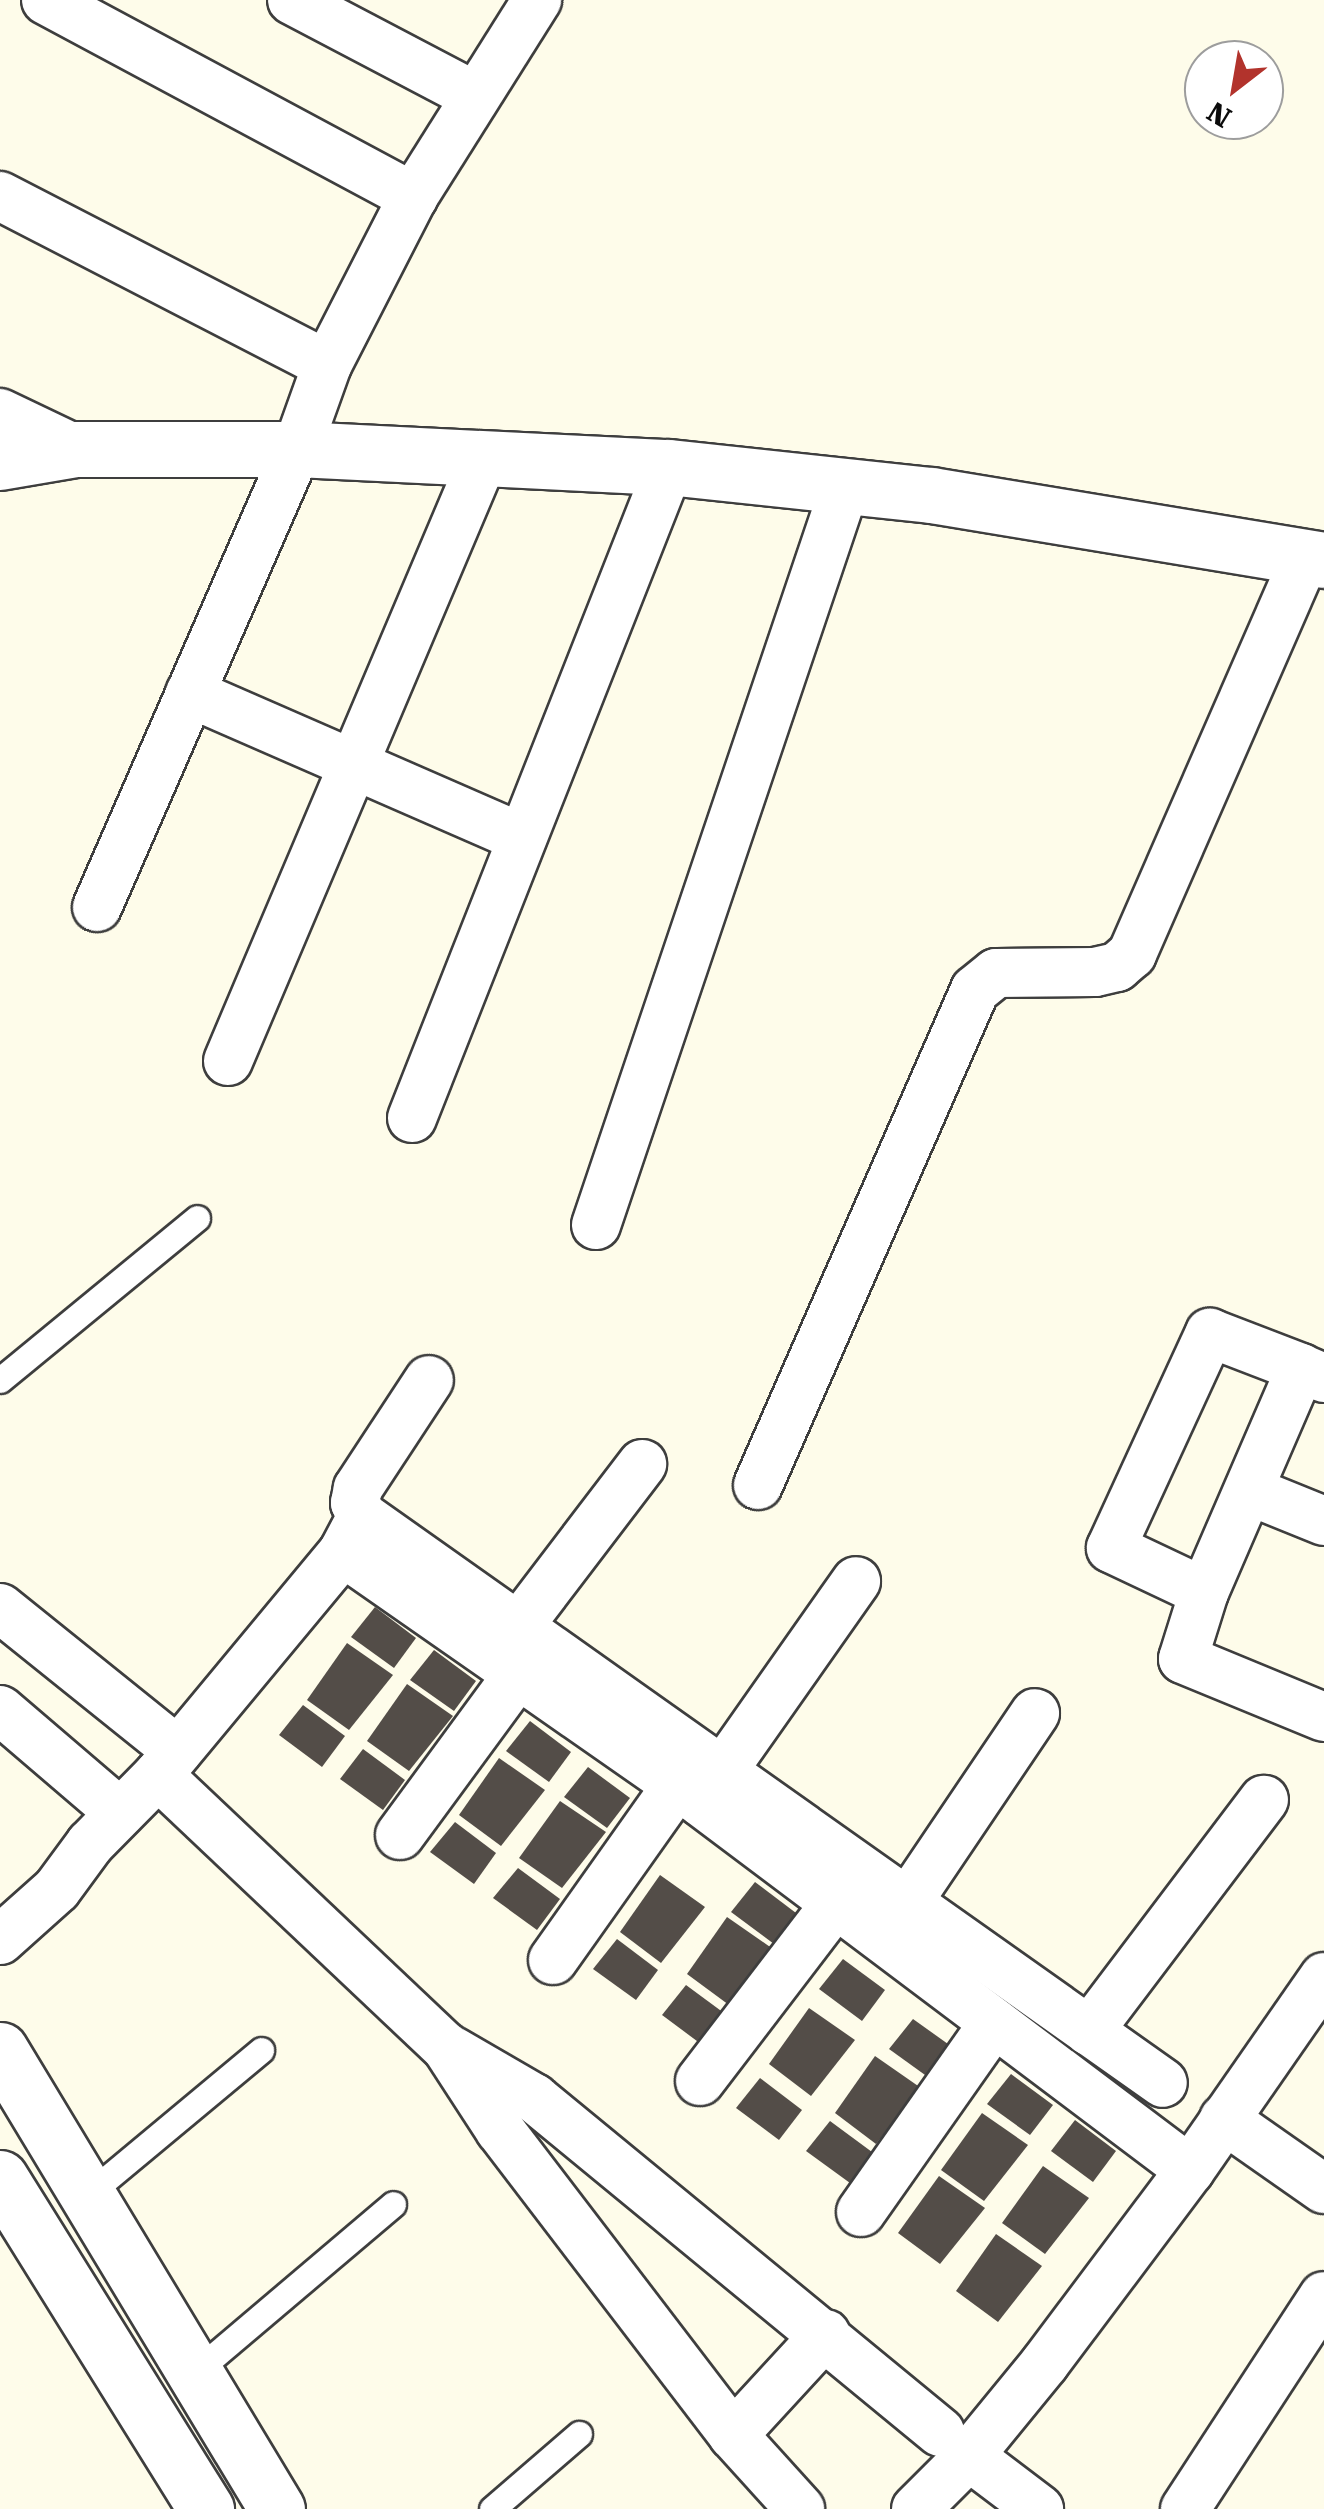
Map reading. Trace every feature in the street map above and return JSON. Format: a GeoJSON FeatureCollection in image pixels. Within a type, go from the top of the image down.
{"type":"FeatureCollection","features":[{"type":"Feature","properties":{"kind":"street"},"geometry":{"type":"LineString","coordinates":[[46,0],[413,197]]}},
{"type":"Feature","properties":{"kind":"street"},"geometry":{"type":"LineString","coordinates":[[292,0],[476,96]]}},
{"type":"Feature","properties":{"kind":"street"},"geometry":{"type":"LineString","coordinates":[[97,907],[297,448],[327,365],[413,197],[536,0]]}},
{"type":"Feature","properties":{"kind":"street"},"geometry":{"type":"LineString","coordinates":[[0,196],[327,365]]}},
{"type":"Feature","properties":{"kind":"street"},"geometry":{"type":"LineString","coordinates":[[0,413],[75,449]]}},
{"type":"Feature","properties":{"kind":"street"},"geometry":{"type":"LineString","coordinates":[[0,462],[75,449],[297,448],[669,468],[846,484],[1315,558],[1132,954],[1117,967],[1095,972],[996,973],[974,990],[758,1485]]}},
{"type":"Feature","properties":{"kind":"street"},"geometry":{"type":"LineString","coordinates":[[228,1062],[482,459]]}},
{"type":"Feature","properties":{"kind":"street"},"geometry":{"type":"LineString","coordinates":[[412,1118],[669,468]]}},
{"type":"Feature","properties":{"kind":"street"},"geometry":{"type":"LineString","coordinates":[[596,1225],[846,484]]}},
{"type":"Feature","properties":{"kind":"street"},"geometry":{"type":"LineString","coordinates":[[190,693],[522,838]]}},
{"type":"Feature","properties":{"kind":"street"},"geometry":{"type":"LineString","coordinates":[[1204,1592],[1111,1548],[1210,1333],[1313,1373],[1250,1490],[1204,1592],[1183,1659],[1324,1717]]}},
{"type":"Feature","properties":{"kind":"street"},"geometry":{"type":"LineString","coordinates":[[0,1940],[57,1889],[168,1763],[352,1534],[358,1488],[429,1380]]}},
{"type":"Feature","properties":{"kind":"street"},"geometry":{"type":"LineString","coordinates":[[400,1836],[642,1464]]}},
{"type":"Feature","properties":{"kind":"street"},"geometry":{"type":"LineString","coordinates":[[1250,1490],[1324,1522]]}},
{"type":"Feature","properties":{"kind":"street"},"geometry":{"type":"LineString","coordinates":[[352,1534],[698,1777],[906,1903],[1163,2083]]}},
{"type":"Feature","properties":{"kind":"street"},"geometry":{"type":"LineString","coordinates":[[553,1960],[698,1777],[729,1762],[856,1581]]}},
{"type":"Feature","properties":{"kind":"street"},"geometry":{"type":"LineString","coordinates":[[0,1608],[168,1763],[446,2047],[500,2130],[733,2435],[800,2509]]}},
{"type":"Feature","properties":{"kind":"street"},"geometry":{"type":"LineString","coordinates":[[0,1710],[120,1813]]}},
{"type":"Feature","properties":{"kind":"street"},"geometry":{"type":"LineString","coordinates":[[906,1903],[1035,1713]]}},
{"type":"Feature","properties":{"kind":"street"},"geometry":{"type":"LineString","coordinates":[[698,1777],[836,1903],[1190,2170]]}},
{"type":"Feature","properties":{"kind":"street"},"geometry":{"type":"LineString","coordinates":[[1089,2031],[1264,1800]]}},
{"type":"Feature","properties":{"kind":"street"},"geometry":{"type":"LineString","coordinates":[[700,2081],[836,1903]]}},
{"type":"Feature","properties":{"kind":"street"},"geometry":{"type":"LineString","coordinates":[[916,2509],[955,2444],[1190,2170],[1324,1977]]}},
{"type":"Feature","properties":{"kind":"street"},"geometry":{"type":"LineString","coordinates":[[860,2212],[994,2022]]}},
{"type":"Feature","properties":{"kind":"street"},"geometry":{"type":"LineString","coordinates":[[446,2047],[534,2098],[826,2334],[955,2444],[1040,2509]]}},
{"type":"Feature","properties":{"kind":"street"},"geometry":{"type":"LineString","coordinates":[[0,2050],[13,2104],[86,2196],[277,2509]]}},
{"type":"Feature","properties":{"kind":"street"},"geometry":{"type":"LineString","coordinates":[[1224,2120],[1324,2189]]}},
{"type":"Feature","properties":{"kind":"street"},"geometry":{"type":"LineString","coordinates":[[0,2178],[196,2494],[240,2449]]}},
{"type":"Feature","properties":{"kind":"street"},"geometry":{"type":"LineString","coordinates":[[1185,2509],[1324,2296]]}},
{"type":"Feature","properties":{"kind":"street"},"geometry":{"type":"LineString","coordinates":[[733,2435],[826,2334]]}},
{"type":"Feature","properties":{"kind":"lane"},"geometry":{"type":"LineString","coordinates":[[0,1380],[197,1218]]}},
{"type":"Feature","properties":{"kind":"lane"},"geometry":{"type":"LineString","coordinates":[[86,2196],[261,2050]]}},
{"type":"Feature","properties":{"kind":"lane"},"geometry":{"type":"LineString","coordinates":[[194,2374],[393,2204]]}},
{"type":"Feature","properties":{"kind":"lane"},"geometry":{"type":"LineString","coordinates":[[492,2509],[579,2434]]}},
{"type":"Feature","properties":{"kind":"building"},"geometry":{"type":"Polygon","coordinates":[[[375,1607],[416,1638],[394,1668],[351,1637],[375,1607]]]}},
{"type":"Feature","properties":{"kind":"building"},"geometry":{"type":"Polygon","coordinates":[[[347,1643],[393,1675],[349,1730],[307,1700],[347,1643]]]}},
{"type":"Feature","properties":{"kind":"building"},"geometry":{"type":"Polygon","coordinates":[[[434,1650],[476,1681],[454,1711],[410,1680],[434,1650]]]}},
{"type":"Feature","properties":{"kind":"building"},"geometry":{"type":"Polygon","coordinates":[[[407,1684],[453,1716],[409,1771],[367,1741],[407,1684]]]}},
{"type":"Feature","properties":{"kind":"building"},"geometry":{"type":"Polygon","coordinates":[[[303,1705],[345,1736],[322,1767],[279,1735],[303,1705]]]}},
{"type":"Feature","properties":{"kind":"building"},"geometry":{"type":"Polygon","coordinates":[[[530,1721],[571,1752],[549,1782],[506,1751],[530,1721]]]}},
{"type":"Feature","properties":{"kind":"building"},"geometry":{"type":"Polygon","coordinates":[[[363,1749],[405,1780],[383,1810],[340,1779],[363,1749]]]}},
{"type":"Feature","properties":{"kind":"building"},"geometry":{"type":"Polygon","coordinates":[[[499,1758],[545,1790],[501,1846],[459,1815],[499,1758]]]}},
{"type":"Feature","properties":{"kind":"building"},"geometry":{"type":"Polygon","coordinates":[[[588,1767],[630,1798],[607,1828],[564,1797],[588,1767]]]}},
{"type":"Feature","properties":{"kind":"building"},"geometry":{"type":"Polygon","coordinates":[[[560,1801],[606,1832],[562,1888],[519,1858],[560,1801]]]}},
{"type":"Feature","properties":{"kind":"building"},"geometry":{"type":"Polygon","coordinates":[[[455,1822],[496,1853],[474,1884],[430,1852],[455,1822]]]}},
{"type":"Feature","properties":{"kind":"building"},"geometry":{"type":"Polygon","coordinates":[[[518,1868],[560,1899],[537,1930],[493,1898],[518,1868]]]}},
{"type":"Feature","properties":{"kind":"building"},"geometry":{"type":"Polygon","coordinates":[[[660,1875],[705,1907],[661,1963],[620,1932],[660,1875]]]}},
{"type":"Feature","properties":{"kind":"building"},"geometry":{"type":"Polygon","coordinates":[[[755,1882],[796,1913],[774,1944],[731,1912],[755,1882]]]}},
{"type":"Feature","properties":{"kind":"building"},"geometry":{"type":"Polygon","coordinates":[[[727,1917],[773,1949],[729,2005],[687,1974],[727,1917]]]}},
{"type":"Feature","properties":{"kind":"building"},"geometry":{"type":"Polygon","coordinates":[[[617,1939],[658,1970],[636,2000],[593,1969],[617,1939]]]}},
{"type":"Feature","properties":{"kind":"building"},"geometry":{"type":"Polygon","coordinates":[[[843,1959],[885,1990],[862,2021],[819,1989],[843,1959]]]}},
{"type":"Feature","properties":{"kind":"building"},"geometry":{"type":"Polygon","coordinates":[[[686,1985],[728,2016],[705,2047],[662,2015],[686,1985]]]}},
{"type":"Feature","properties":{"kind":"building"},"geometry":{"type":"Polygon","coordinates":[[[809,2008],[855,2040],[811,2096],[769,2064],[809,2008]]]}},
{"type":"Feature","properties":{"kind":"building"},"geometry":{"type":"Polygon","coordinates":[[[913,2019],[955,2049],[932,2080],[889,2049],[913,2019]]]}},
{"type":"Feature","properties":{"kind":"building"},"geometry":{"type":"Polygon","coordinates":[[[875,2056],[921,2088],[876,2144],[835,2113],[875,2056]]]}},
{"type":"Feature","properties":{"kind":"building"},"geometry":{"type":"Polygon","coordinates":[[[1011,2074],[1053,2105],[1030,2135],[987,2104],[1011,2074]]]}},
{"type":"Feature","properties":{"kind":"building"},"geometry":{"type":"Polygon","coordinates":[[[760,2078],[802,2110],[779,2140],[736,2108],[760,2078]]]}},
{"type":"Feature","properties":{"kind":"building"},"geometry":{"type":"Polygon","coordinates":[[[982,2113],[1028,2145],[984,2201],[941,2170],[982,2113]]]}},
{"type":"Feature","properties":{"kind":"building"},"geometry":{"type":"Polygon","coordinates":[[[1075,2120],[1116,2151],[1093,2182],[1051,2151],[1075,2120]]]}},
{"type":"Feature","properties":{"kind":"building"},"geometry":{"type":"Polygon","coordinates":[[[830,2121],[872,2152],[850,2183],[806,2151],[830,2121]]]}},
{"type":"Feature","properties":{"kind":"building"},"geometry":{"type":"Polygon","coordinates":[[[1043,2166],[1089,2198],[1045,2254],[1002,2223],[1043,2166]]]}},
{"type":"Feature","properties":{"kind":"building"},"geometry":{"type":"Polygon","coordinates":[[[939,2176],[985,2208],[940,2264],[898,2233],[939,2176]]]}},
{"type":"Feature","properties":{"kind":"building"},"geometry":{"type":"Polygon","coordinates":[[[996,2234],[1042,2266],[998,2322],[956,2291],[996,2234]]]}}]}
